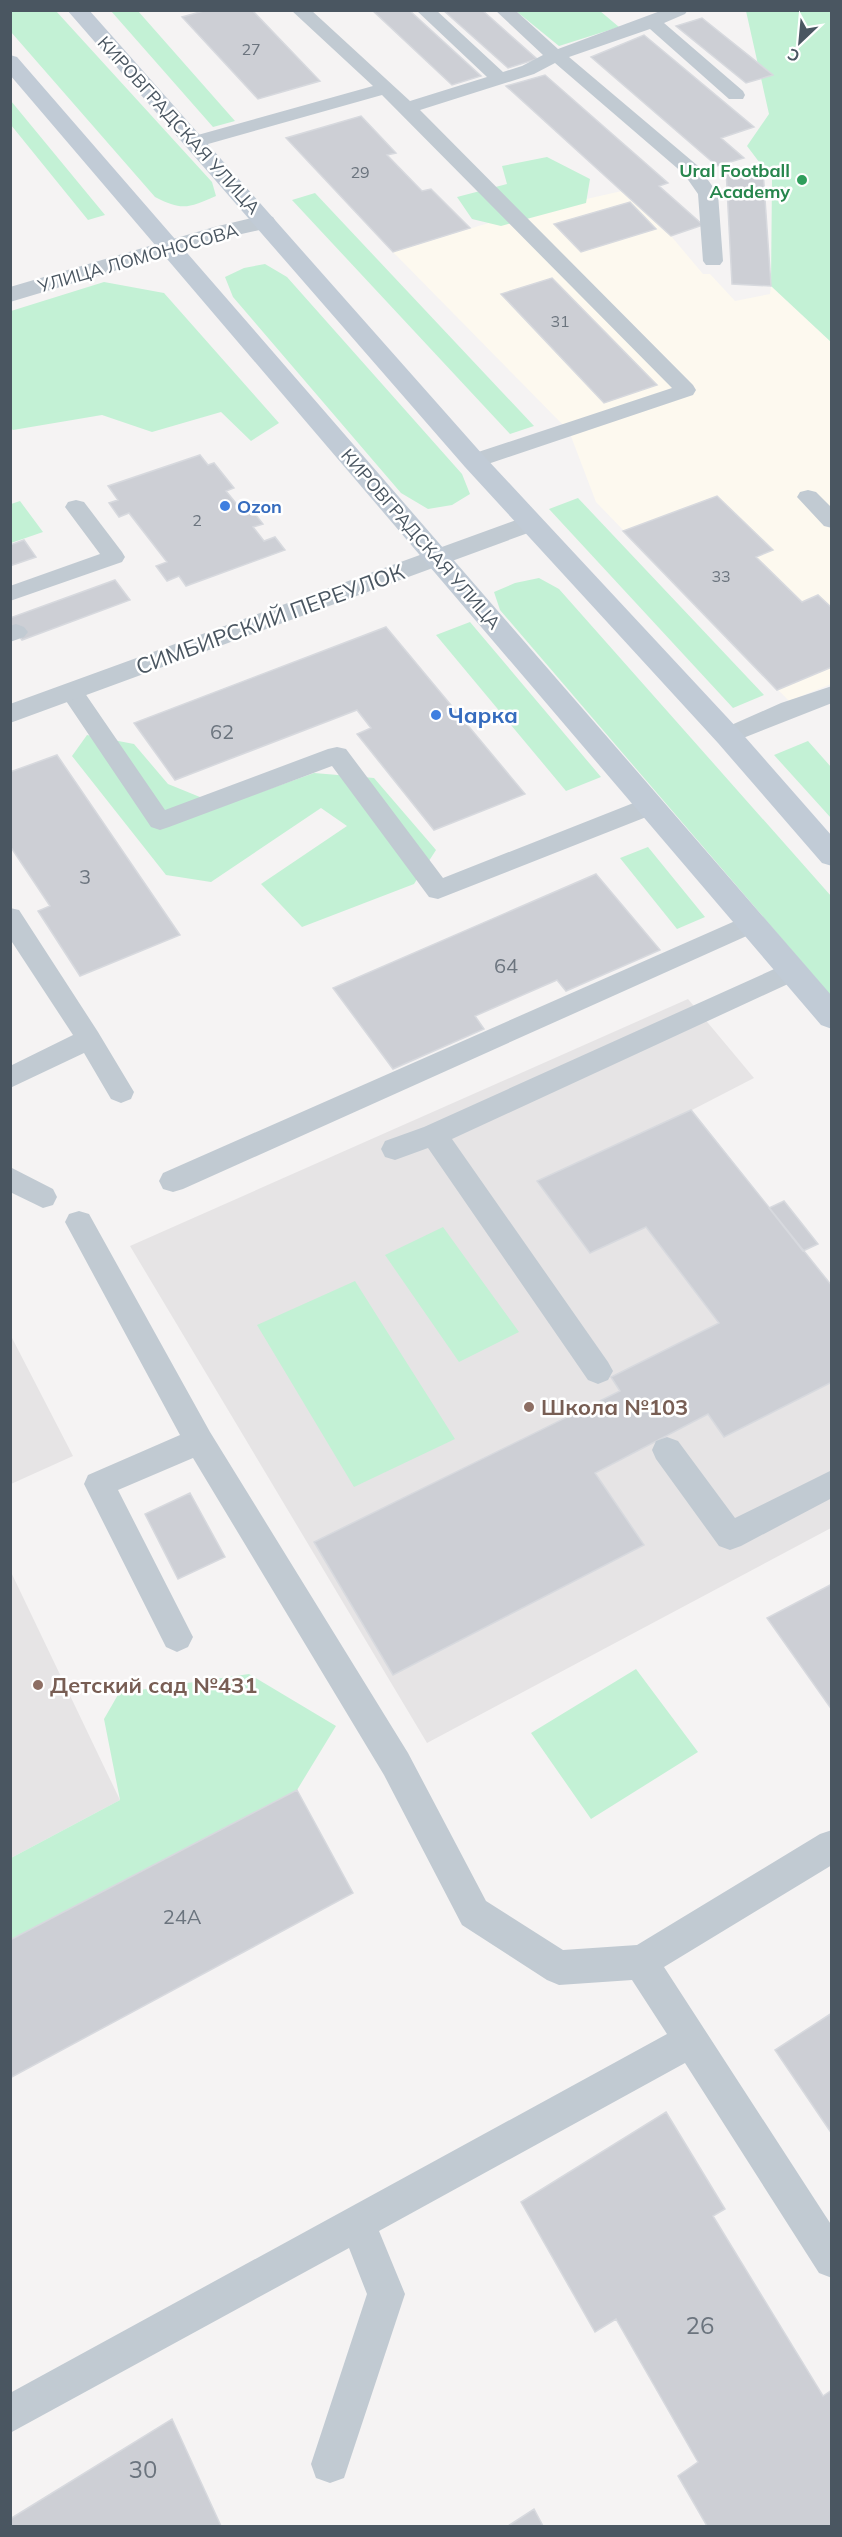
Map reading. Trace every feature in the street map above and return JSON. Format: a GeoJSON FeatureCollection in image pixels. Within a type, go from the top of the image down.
{"type":"FeatureCollection","features":[{"type":"Feature","properties":{"kind":"main road","name":"КИРОВГРАДСКАЯ УЛИЦА"},"geometry":{"type":"LineString","coordinates":[[77,10],[474,461],[728,736],[831,856]]}},
{"type":"Feature","properties":{"kind":"main road","name":"КИРОВГРАДСКАЯ УЛИЦА"},"geometry":{"type":"LineString","coordinates":[[10,61],[831,1017]]}},
{"type":"Feature","properties":{"kind":"street","name":"УЛИЦА ЛОМОНОСОВА"},"geometry":{"type":"LineString","coordinates":[[10,296],[170,247],[265,222]]}},
{"type":"Feature","properties":{"kind":"street","name":"СИМБИРСКИЙ ПЕРЕУЛОК"},"geometry":{"type":"LineString","coordinates":[[10,714],[530,523]]}},
{"type":"Feature","properties":{"kind":"lane"},"geometry":{"type":"LineString","coordinates":[[300,10],[407,108],[686,390],[474,461]]}},
{"type":"Feature","properties":{"kind":"lane"},"geometry":{"type":"LineString","coordinates":[[425,10],[500,79]]}},
{"type":"Feature","properties":{"kind":"lane"},"geometry":{"type":"LineString","coordinates":[[504,10],[691,170],[708,194],[713,261]]}},
{"type":"Feature","properties":{"kind":"lane"},"geometry":{"type":"LineString","coordinates":[[407,108],[528,70],[637,22],[679,10]]}},
{"type":"Feature","properties":{"kind":"lane"},"geometry":{"type":"LineString","coordinates":[[637,22],[736,95]]}},
{"type":"Feature","properties":{"kind":"lane"},"geometry":{"type":"LineString","coordinates":[[194,142],[386,88]]}},
{"type":"Feature","properties":{"kind":"lane"},"geometry":{"type":"LineString","coordinates":[[808,497],[831,521]]}},
{"type":"Feature","properties":{"kind":"lane"},"geometry":{"type":"LineString","coordinates":[[10,594],[114,557],[76,507]]}},
{"type":"Feature","properties":{"kind":"lane"},"geometry":{"type":"LineString","coordinates":[[72,692],[160,821],[338,755],[438,890],[650,806]]}},
{"type":"Feature","properties":{"kind":"lane"},"geometry":{"type":"LineString","coordinates":[[728,736],[789,709],[831,694]]}},
{"type":"Feature","properties":{"kind":"lane"},"geometry":{"type":"LineString","coordinates":[[10,917],[121,1092]]}},
{"type":"Feature","properties":{"kind":"lane"},"geometry":{"type":"LineString","coordinates":[[173,1181],[751,923]]}},
{"type":"Feature","properties":{"kind":"lane"},"geometry":{"type":"LineString","coordinates":[[395,1149],[434,1135],[792,971]]}},
{"type":"Feature","properties":{"kind":"lane"},"geometry":{"type":"LineString","coordinates":[[10,1078],[89,1039]]}},
{"type":"Feature","properties":{"kind":"lane"},"geometry":{"type":"LineString","coordinates":[[434,1135],[597,1371]]}},
{"type":"Feature","properties":{"kind":"lane"},"geometry":{"type":"LineString","coordinates":[[10,1178],[43,1197]]}},
{"type":"Feature","properties":{"kind":"lane"},"geometry":{"type":"LineString","coordinates":[[80,1222],[199,1441],[396,1764],[474,1913],[559,1968],[641,1962],[831,1846]]}},
{"type":"Feature","properties":{"kind":"lane"},"geometry":{"type":"LineString","coordinates":[[177,1637],[99,1484],[199,1441]]}},
{"type":"Feature","properties":{"kind":"lane"},"geometry":{"type":"LineString","coordinates":[[667,1450],[730,1536],[831,1483]]}},
{"type":"Feature","properties":{"kind":"lane"},"geometry":{"type":"LineString","coordinates":[[641,1962],[831,2260]]}},
{"type":"Feature","properties":{"kind":"lane"},"geometry":{"type":"LineString","coordinates":[[10,2414],[691,2040]]}},
{"type":"Feature","properties":{"kind":"lane"},"geometry":{"type":"LineString","coordinates":[[330,2464],[386,2294],[357,2223]]}},
{"type":"Feature","properties":{"kind":"shaded area"},"geometry":{"type":"Polygon","coordinates":[[[622,191],[671,236],[703,274],[710,274],[735,301],[770,294],[771,286],[831,342],[831,684],[789,701],[596,502],[569,431],[393,252],[515,215],[622,191]]]}},
{"type":"Feature","properties":{"kind":"shaded area","name":"Школа №103"},"geometry":{"type":"Polygon","coordinates":[[[688,999],[754,1078],[692,1110],[831,1286],[831,1528],[427,1743],[130,1246],[688,999]]]}},
{"type":"Feature","properties":{"kind":"shaded area"},"geometry":{"type":"Polygon","coordinates":[[[11,1336],[73,1456],[10,1484],[11,1336]]]}},
{"type":"Feature","properties":{"kind":"shaded area","name":"Детский сад №431"},"geometry":{"type":"Polygon","coordinates":[[[10,1570],[120,1800],[11,1858],[10,1858],[10,1570]]]}},
{"type":"Feature","properties":{"kind":"green space"},"geometry":{"type":"Polygon","coordinates":[[[10,11],[56,11],[212,182],[216,196],[186,206],[172,204],[155,197],[11,32],[10,11]]]}},
{"type":"Feature","properties":{"kind":"green space"},"geometry":{"type":"Polygon","coordinates":[[[111,11],[138,11],[235,121],[213,127],[111,11]]]}},
{"type":"Feature","properties":{"kind":"green space"},"geometry":{"type":"Polygon","coordinates":[[[516,11],[600,11],[619,27],[559,46],[516,11]]]}},
{"type":"Feature","properties":{"kind":"green space","name":"Ural Football Academy"},"geometry":{"type":"Polygon","coordinates":[[[746,11],[831,11],[831,342],[771,286],[772,179],[747,146],[769,114],[746,11]]]}},
{"type":"Feature","properties":{"kind":"green space"},"geometry":{"type":"Polygon","coordinates":[[[10,101],[105,215],[88,220],[11,125],[10,101]]]}},
{"type":"Feature","properties":{"kind":"green space"},"geometry":{"type":"Polygon","coordinates":[[[547,157],[590,179],[586,203],[501,226],[472,219],[457,197],[507,184],[502,166],[547,157]]]}},
{"type":"Feature","properties":{"kind":"green space"},"geometry":{"type":"Polygon","coordinates":[[[315,193],[534,426],[510,434],[292,200],[315,193]]]}},
{"type":"Feature","properties":{"kind":"green space"},"geometry":{"type":"Polygon","coordinates":[[[265,264],[287,277],[462,474],[470,494],[452,505],[428,509],[401,493],[233,297],[225,277],[244,268],[265,264]]]}},
{"type":"Feature","properties":{"kind":"green space"},"geometry":{"type":"Polygon","coordinates":[[[104,282],[164,293],[279,423],[251,441],[221,412],[152,432],[102,415],[13,430],[10,428],[11,311],[104,282]]]}},
{"type":"Feature","properties":{"kind":"green space"},"geometry":{"type":"Polygon","coordinates":[[[578,498],[764,695],[733,708],[549,509],[578,498]]]}},
{"type":"Feature","properties":{"kind":"green space"},"geometry":{"type":"Polygon","coordinates":[[[20,501],[43,532],[11,543],[11,504],[20,501]]]}},
{"type":"Feature","properties":{"kind":"green space"},"geometry":{"type":"Polygon","coordinates":[[[539,578],[559,589],[831,896],[831,996],[500,610],[494,592],[515,583],[539,578]]]}},
{"type":"Feature","properties":{"kind":"green space"},"geometry":{"type":"Polygon","coordinates":[[[470,622],[601,777],[566,791],[436,635],[470,622]]]}},
{"type":"Feature","properties":{"kind":"green space"},"geometry":{"type":"Polygon","coordinates":[[[87,735],[134,744],[168,784],[222,806],[314,773],[374,778],[436,850],[414,884],[302,927],[261,884],[347,826],[321,808],[211,882],[166,875],[72,756],[87,735]]]}},
{"type":"Feature","properties":{"kind":"green space"},"geometry":{"type":"Polygon","coordinates":[[[808,741],[831,767],[831,818],[774,755],[808,741]]]}},
{"type":"Feature","properties":{"kind":"green space"},"geometry":{"type":"Polygon","coordinates":[[[648,847],[705,917],[677,929],[620,858],[648,847]]]}},
{"type":"Feature","properties":{"kind":"green space"},"geometry":{"type":"Polygon","coordinates":[[[443,1227],[519,1332],[459,1362],[385,1255],[443,1227]]]}},
{"type":"Feature","properties":{"kind":"green space"},"geometry":{"type":"Polygon","coordinates":[[[355,1281],[455,1439],[354,1487],[257,1325],[355,1281]]]}},
{"type":"Feature","properties":{"kind":"green space"},"geometry":{"type":"Polygon","coordinates":[[[636,1669],[698,1752],[591,1819],[531,1733],[636,1669]]]}},
{"type":"Feature","properties":{"kind":"green space"},"geometry":{"type":"Polygon","coordinates":[[[249,1674],[336,1726],[297,1790],[11,1940],[11,1858],[120,1800],[104,1719],[119,1693],[249,1674]]]}},
{"type":"Feature","properties":{"kind":"building"},"geometry":{"type":"Polygon","coordinates":[[[207,10],[252,10],[320,81],[258,99],[182,17],[207,10]]]}},
{"type":"Feature","properties":{"kind":"building"},"geometry":{"type":"Polygon","coordinates":[[[372,10],[409,10],[481,76],[452,85],[372,10]]]}},
{"type":"Feature","properties":{"kind":"building"},"geometry":{"type":"Polygon","coordinates":[[[443,10],[482,10],[537,59],[508,68],[443,10]]]}},
{"type":"Feature","properties":{"kind":"building"},"geometry":{"type":"Polygon","coordinates":[[[702,18],[773,75],[746,83],[676,26],[702,18]]]}},
{"type":"Feature","properties":{"kind":"building"},"geometry":{"type":"Polygon","coordinates":[[[644,35],[754,127],[721,138],[744,158],[717,166],[591,57],[644,35]]]}},
{"type":"Feature","properties":{"kind":"building"},"geometry":{"type":"Polygon","coordinates":[[[545,75],[668,183],[659,186],[703,225],[671,236],[506,86],[545,75]]]}},
{"type":"Feature","properties":{"kind":"building"},"geometry":{"type":"Polygon","coordinates":[[[361,116],[396,153],[387,155],[422,191],[431,189],[470,228],[393,252],[286,138],[361,116]]]}},
{"type":"Feature","properties":{"kind":"building"},"geometry":{"type":"Polygon","coordinates":[[[726,169],[763,170],[771,286],[732,284],[726,169]]]}},
{"type":"Feature","properties":{"kind":"building"},"geometry":{"type":"Polygon","coordinates":[[[630,202],[656,229],[581,252],[554,224],[630,202]]]}},
{"type":"Feature","properties":{"kind":"building"},"geometry":{"type":"Polygon","coordinates":[[[552,278],[657,385],[604,403],[501,294],[552,278]]]}},
{"type":"Feature","properties":{"kind":"building"},"geometry":{"type":"Polygon","coordinates":[[[200,455],[208,465],[214,463],[234,488],[226,491],[244,513],[252,510],[263,524],[253,527],[264,541],[275,537],[285,550],[186,586],[179,576],[167,581],[156,566],[167,562],[129,513],[119,517],[109,503],[118,500],[108,486],[200,455]]]}},
{"type":"Feature","properties":{"kind":"building"},"geometry":{"type":"Polygon","coordinates":[[[717,496],[773,550],[756,557],[802,602],[818,595],[832,608],[832,667],[777,690],[623,531],[717,496]]]}},
{"type":"Feature","properties":{"kind":"building"},"geometry":{"type":"Polygon","coordinates":[[[24,540],[36,557],[10,566],[10,545],[24,540]]]}},
{"type":"Feature","properties":{"kind":"building"},"geometry":{"type":"Polygon","coordinates":[[[115,580],[130,600],[22,640],[10,624],[10,618],[115,580]]]}},
{"type":"Feature","properties":{"kind":"building"},"geometry":{"type":"Polygon","coordinates":[[[386,627],[525,794],[434,830],[357,734],[371,728],[357,710],[175,780],[134,723],[386,627]]]}},
{"type":"Feature","properties":{"kind":"building"},"geometry":{"type":"Polygon","coordinates":[[[57,755],[180,935],[80,976],[38,911],[50,906],[10,846],[10,772],[57,755]]]}},
{"type":"Feature","properties":{"kind":"building"},"geometry":{"type":"Polygon","coordinates":[[[596,874],[660,950],[566,991],[557,980],[475,1016],[484,1029],[393,1069],[333,988],[596,874]]]}},
{"type":"Feature","properties":{"kind":"building"},"geometry":{"type":"Polygon","coordinates":[[[691,1110],[832,1286],[832,1382],[724,1437],[708,1414],[595,1473],[644,1545],[393,1675],[314,1542],[620,1391],[611,1377],[719,1323],[646,1227],[590,1253],[537,1181],[691,1110]]]}},
{"type":"Feature","properties":{"kind":"building"},"geometry":{"type":"Polygon","coordinates":[[[784,1201],[818,1244],[803,1251],[769,1208],[784,1201]]]}},
{"type":"Feature","properties":{"kind":"building"},"geometry":{"type":"Polygon","coordinates":[[[190,1493],[225,1557],[178,1579],[145,1514],[190,1493]]]}},
{"type":"Feature","properties":{"kind":"building"},"geometry":{"type":"Polygon","coordinates":[[[832,1584],[832,1710],[767,1618],[832,1584]]]}},
{"type":"Feature","properties":{"kind":"building"},"geometry":{"type":"Polygon","coordinates":[[[297,1790],[353,1893],[10,2078],[10,1940],[297,1790]]]}},
{"type":"Feature","properties":{"kind":"building"},"geometry":{"type":"Polygon","coordinates":[[[832,2013],[832,2134],[775,2050],[832,2013]]]}},
{"type":"Feature","properties":{"kind":"building"},"geometry":{"type":"Polygon","coordinates":[[[666,2112],[725,2209],[713,2216],[823,2396],[832,2390],[832,2526],[707,2526],[678,2476],[698,2462],[616,2319],[595,2332],[521,2202],[666,2112]]]}},
{"type":"Feature","properties":{"kind":"building"},"geometry":{"type":"Polygon","coordinates":[[[172,2419],[221,2526],[10,2526],[10,2519],[172,2419]]]}},
{"type":"Feature","properties":{"kind":"building"},"geometry":{"type":"Polygon","coordinates":[[[534,2509],[543,2526],[508,2526],[534,2509]]]}},
{"type":"Feature","properties":{"kind":"place","name":"Ural Football Academy"},"geometry":{"type":"Point","coordinates":[802,180]}},
{"type":"Feature","properties":{"kind":"place","name":"Ozon"},"geometry":{"type":"Point","coordinates":[225,506]}},
{"type":"Feature","properties":{"kind":"place","name":"Чарка"},"geometry":{"type":"Point","coordinates":[436,715]}},
{"type":"Feature","properties":{"kind":"place","name":"Школа №103"},"geometry":{"type":"Point","coordinates":[529,1407]}},
{"type":"Feature","properties":{"kind":"place","name":"Детский сад №431"},"geometry":{"type":"Point","coordinates":[38,1685]}}]}
